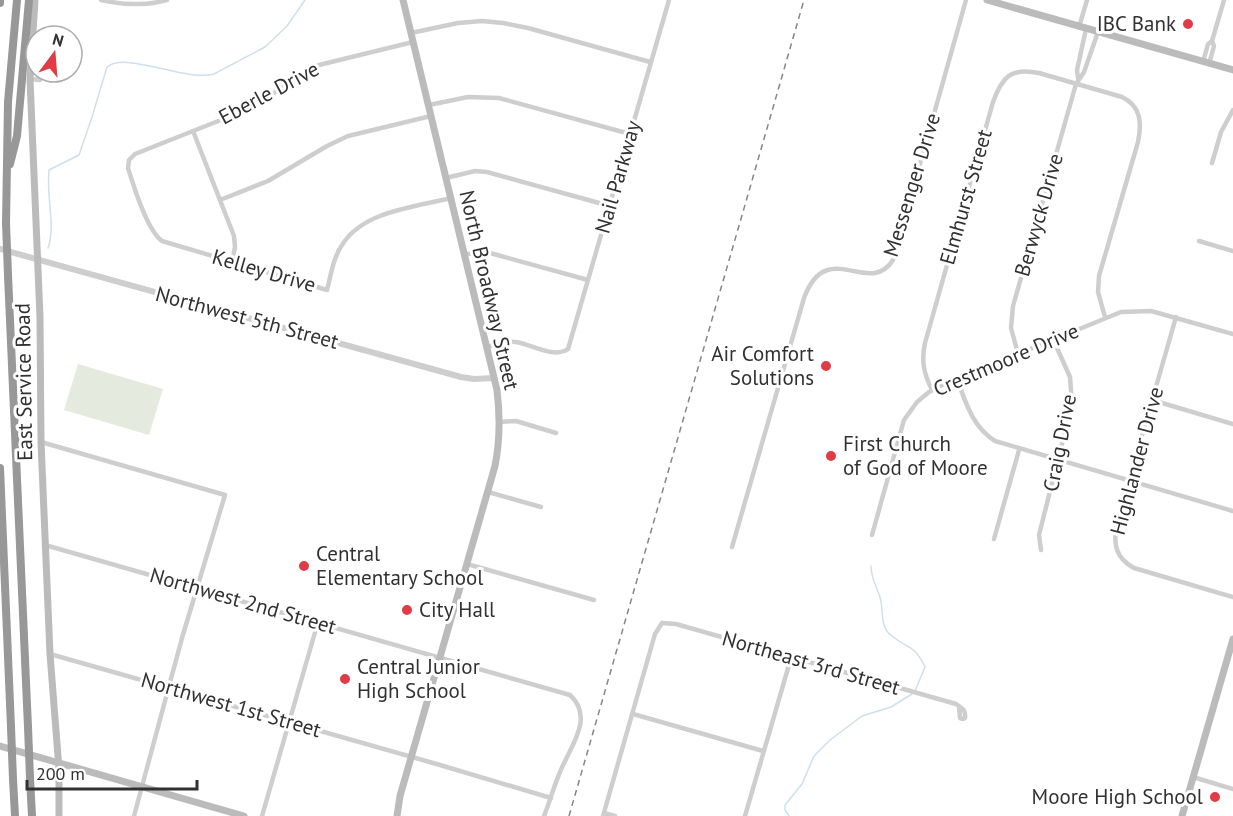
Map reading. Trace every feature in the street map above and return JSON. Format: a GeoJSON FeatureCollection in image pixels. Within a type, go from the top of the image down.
{"type":"FeatureCollection","features":[{"type":"Feature","properties":{"kind":"highway"},"geometry":{"type":"LineString","coordinates":[[17,0],[9,92],[6,223],[32,816]]}},
{"type":"Feature","properties":{"kind":"highway"},"geometry":{"type":"LineString","coordinates":[[6,182],[17,136],[29,0]]}},
{"type":"Feature","properties":{"kind":"highway"},"geometry":{"type":"LineString","coordinates":[[0,468],[15,816]]}},
{"type":"Feature","properties":{"kind":"main road","name":"East Service Road"},"geometry":{"type":"LineString","coordinates":[[33,24],[35,0]]}},
{"type":"Feature","properties":{"kind":"main road","name":"North Broadway Street"},"geometry":{"type":"LineString","coordinates":[[392,816],[400,796],[488,492],[496,457],[499,422],[499,402],[487,347],[403,0]]}},
{"type":"Feature","properties":{"kind":"main road"},"geometry":{"type":"LineString","coordinates":[[987,0],[1009,3],[1083,28],[1233,70]]}},
{"type":"Feature","properties":{"kind":"main road","name":"East Service Road"},"geometry":{"type":"LineString","coordinates":[[30,84],[38,260],[40,442],[50,654],[58,762],[58,816]]}},
{"type":"Feature","properties":{"kind":"main road"},"geometry":{"type":"LineString","coordinates":[[1182,816],[1230,659],[1233,639]]}},
{"type":"Feature","properties":{"kind":"main road"},"geometry":{"type":"LineString","coordinates":[[0,746],[244,816]]}},
{"type":"Feature","properties":{"kind":"main road","name":"North Broadway Street"},"geometry":{"type":"LineString","coordinates":[[397,816],[400,796]]}},
{"type":"Feature","properties":{"kind":"street"},"geometry":{"type":"LineString","coordinates":[[101,0],[129,4],[167,0]]}},
{"type":"Feature","properties":{"kind":"street","name":"Nail Parkway"},"geometry":{"type":"LineString","coordinates":[[487,347],[502,342],[513,342],[554,352],[564,352],[569,345],[669,0]]}},
{"type":"Feature","properties":{"kind":"street","name":"Messenger Drive"},"geometry":{"type":"LineString","coordinates":[[732,547],[810,283],[818,274],[827,270],[842,269],[870,273],[885,268],[893,260],[966,0]]}},
{"type":"Feature","properties":{"kind":"street","name":"Berwyck Drive"},"geometry":{"type":"LineString","coordinates":[[1018,354],[1011,328],[1013,306],[1078,78],[1077,70],[1087,0]]}},
{"type":"Feature","properties":{"kind":"street"},"geometry":{"type":"LineString","coordinates":[[1206,63],[1214,46],[1212,41],[1224,0]]}},
{"type":"Feature","properties":{"kind":"street"},"geometry":{"type":"LineString","coordinates":[[411,33],[458,23],[482,21],[503,23],[650,62]]}},
{"type":"Feature","properties":{"kind":"street","name":"Berwyck Drive"},"geometry":{"type":"LineString","coordinates":[[1078,78],[1084,72],[1098,32]]}},
{"type":"Feature","properties":{"kind":"street","name":"Eberle Drive"},"geometry":{"type":"LineString","coordinates":[[130,158],[246,110],[319,65],[413,42]]}},
{"type":"Feature","properties":{"kind":"street","name":"Elmhurst Street"},"geometry":{"type":"LineString","coordinates":[[932,390],[922,361],[925,343],[997,91],[1005,78],[1020,71],[1039,73],[1127,99],[1141,119],[1138,142],[1099,276],[1098,292],[1105,317]]}},
{"type":"Feature","properties":{"kind":"street"},"geometry":{"type":"LineString","coordinates":[[429,105],[468,97],[499,98],[630,134]]}},
{"type":"Feature","properties":{"kind":"street"},"geometry":{"type":"LineString","coordinates":[[1212,163],[1221,132],[1233,110]]}},
{"type":"Feature","properties":{"kind":"street"},"geometry":{"type":"LineString","coordinates":[[220,200],[268,181],[341,140],[366,131],[431,116]]}},
{"type":"Feature","properties":{"kind":"street"},"geometry":{"type":"LineString","coordinates":[[193,131],[236,242],[232,262]]}},
{"type":"Feature","properties":{"kind":"street","name":"Kelley Drive"},"geometry":{"type":"LineString","coordinates":[[130,158],[129,173],[157,237],[167,243],[327,290],[338,252],[359,226],[385,214],[451,198]]}},
{"type":"Feature","properties":{"kind":"street"},"geometry":{"type":"LineString","coordinates":[[446,178],[475,171],[487,172],[610,206]]}},
{"type":"Feature","properties":{"kind":"street"},"geometry":{"type":"LineString","coordinates":[[1199,241],[1233,251]]}},
{"type":"Feature","properties":{"kind":"street","name":"Northwest 5th Street"},"geometry":{"type":"LineString","coordinates":[[0,249],[461,377],[474,380],[494,378]]}},
{"type":"Feature","properties":{"kind":"street"},"geometry":{"type":"LineString","coordinates":[[465,254],[490,253],[588,279]]}},
{"type":"Feature","properties":{"kind":"street","name":"Crestmoore Drive"},"geometry":{"type":"LineString","coordinates":[[872,535],[904,420],[917,402],[932,390],[1121,312],[1151,311],[1233,334]]}},
{"type":"Feature","properties":{"kind":"street","name":"Highlander Drive"},"geometry":{"type":"LineString","coordinates":[[1176,317],[1115,533],[1115,548],[1123,561],[1138,570],[1233,597]]}},
{"type":"Feature","properties":{"kind":"street","name":"Craig Drive"},"geometry":{"type":"LineString","coordinates":[[1041,550],[1039,535],[1071,413],[1073,393],[1070,377],[1053,339]]}},
{"type":"Feature","properties":{"kind":"street"},"geometry":{"type":"LineString","coordinates":[[957,379],[969,412],[982,432],[994,441],[1233,510]]}},
{"type":"Feature","properties":{"kind":"street"},"geometry":{"type":"LineString","coordinates":[[1152,400],[1233,424]]}},
{"type":"Feature","properties":{"kind":"street"},"geometry":{"type":"LineString","coordinates":[[499,422],[516,422],[556,433]]}},
{"type":"Feature","properties":{"kind":"street"},"geometry":{"type":"LineString","coordinates":[[40,442],[225,495],[134,816]]}},
{"type":"Feature","properties":{"kind":"street"},"geometry":{"type":"LineString","coordinates":[[994,539],[1019,450]]}},
{"type":"Feature","properties":{"kind":"street"},"geometry":{"type":"LineString","coordinates":[[488,492],[541,507]]}},
{"type":"Feature","properties":{"kind":"street","name":"Northwest 2nd Street"},"geometry":{"type":"LineString","coordinates":[[45,545],[570,695],[578,702],[581,719],[574,746],[561,768],[551,798]]}},
{"type":"Feature","properties":{"kind":"street"},"geometry":{"type":"LineString","coordinates":[[467,564],[594,600]]}},
{"type":"Feature","properties":{"kind":"street"},"geometry":{"type":"LineString","coordinates":[[262,816],[318,622]]}},
{"type":"Feature","properties":{"kind":"street","name":"Northeast 3rd Street"},"geometry":{"type":"LineString","coordinates":[[633,714],[655,634],[662,623],[676,624],[959,706]]}},
{"type":"Feature","properties":{"kind":"street","name":"Northwest 1st Street"},"geometry":{"type":"LineString","coordinates":[[50,654],[551,798]]}},
{"type":"Feature","properties":{"kind":"street"},"geometry":{"type":"LineString","coordinates":[[745,816],[791,658]]}},
{"type":"Feature","properties":{"kind":"street"},"geometry":{"type":"LineString","coordinates":[[615,816],[603,814],[633,714],[763,751]]}},
{"type":"Feature","properties":{"kind":"street"},"geometry":{"type":"LineString","coordinates":[[1193,777],[1233,789]]}},
{"type":"Feature","properties":{"kind":"street"},"geometry":{"type":"LineString","coordinates":[[544,816],[551,798]]}},
{"type":"Feature","properties":{"kind":"shaded area"},"geometry":{"type":"Polygon","coordinates":[[[78,364],[163,389],[149,435],[64,410],[78,364]]]}},
{"type":"Feature","properties":{"kind":"waterway"},"geometry":{"type":"LineString","coordinates":[[48,248],[51,230],[49,170],[79,155],[107,67],[116,63],[128,62],[188,74],[214,74],[265,47],[287,26],[305,0]]}},
{"type":"Feature","properties":{"kind":"waterway"},"geometry":{"type":"LineString","coordinates":[[871,566],[880,597],[885,628],[892,636],[914,650],[925,667],[915,691]]}},
{"type":"Feature","properties":{"kind":"waterway"},"geometry":{"type":"LineString","coordinates":[[789,816],[785,805],[802,784],[814,756],[830,740],[862,716],[891,707],[912,694]]}},
{"type":"Feature","properties":{"kind":"railway"},"geometry":{"type":"LineString","coordinates":[[569,816],[804,0]]}},
{"type":"Feature","properties":{"kind":"place","name":"IBC Bank"},"geometry":{"type":"Point","coordinates":[1188,24]}},
{"type":"Feature","properties":{"kind":"place","name":"Air Comfort Solutions"},"geometry":{"type":"Point","coordinates":[826,366]}},
{"type":"Feature","properties":{"kind":"place","name":"First Church of God of Moore"},"geometry":{"type":"Point","coordinates":[831,456]}},
{"type":"Feature","properties":{"kind":"place","name":"Central Elementary School"},"geometry":{"type":"Point","coordinates":[304,566]}},
{"type":"Feature","properties":{"kind":"place","name":"City Hall"},"geometry":{"type":"Point","coordinates":[407,610]}},
{"type":"Feature","properties":{"kind":"place","name":"Central Junior High School"},"geometry":{"type":"Point","coordinates":[345,679]}},
{"type":"Feature","properties":{"kind":"place","name":"Moore High School"},"geometry":{"type":"Point","coordinates":[1215,797]}}]}
